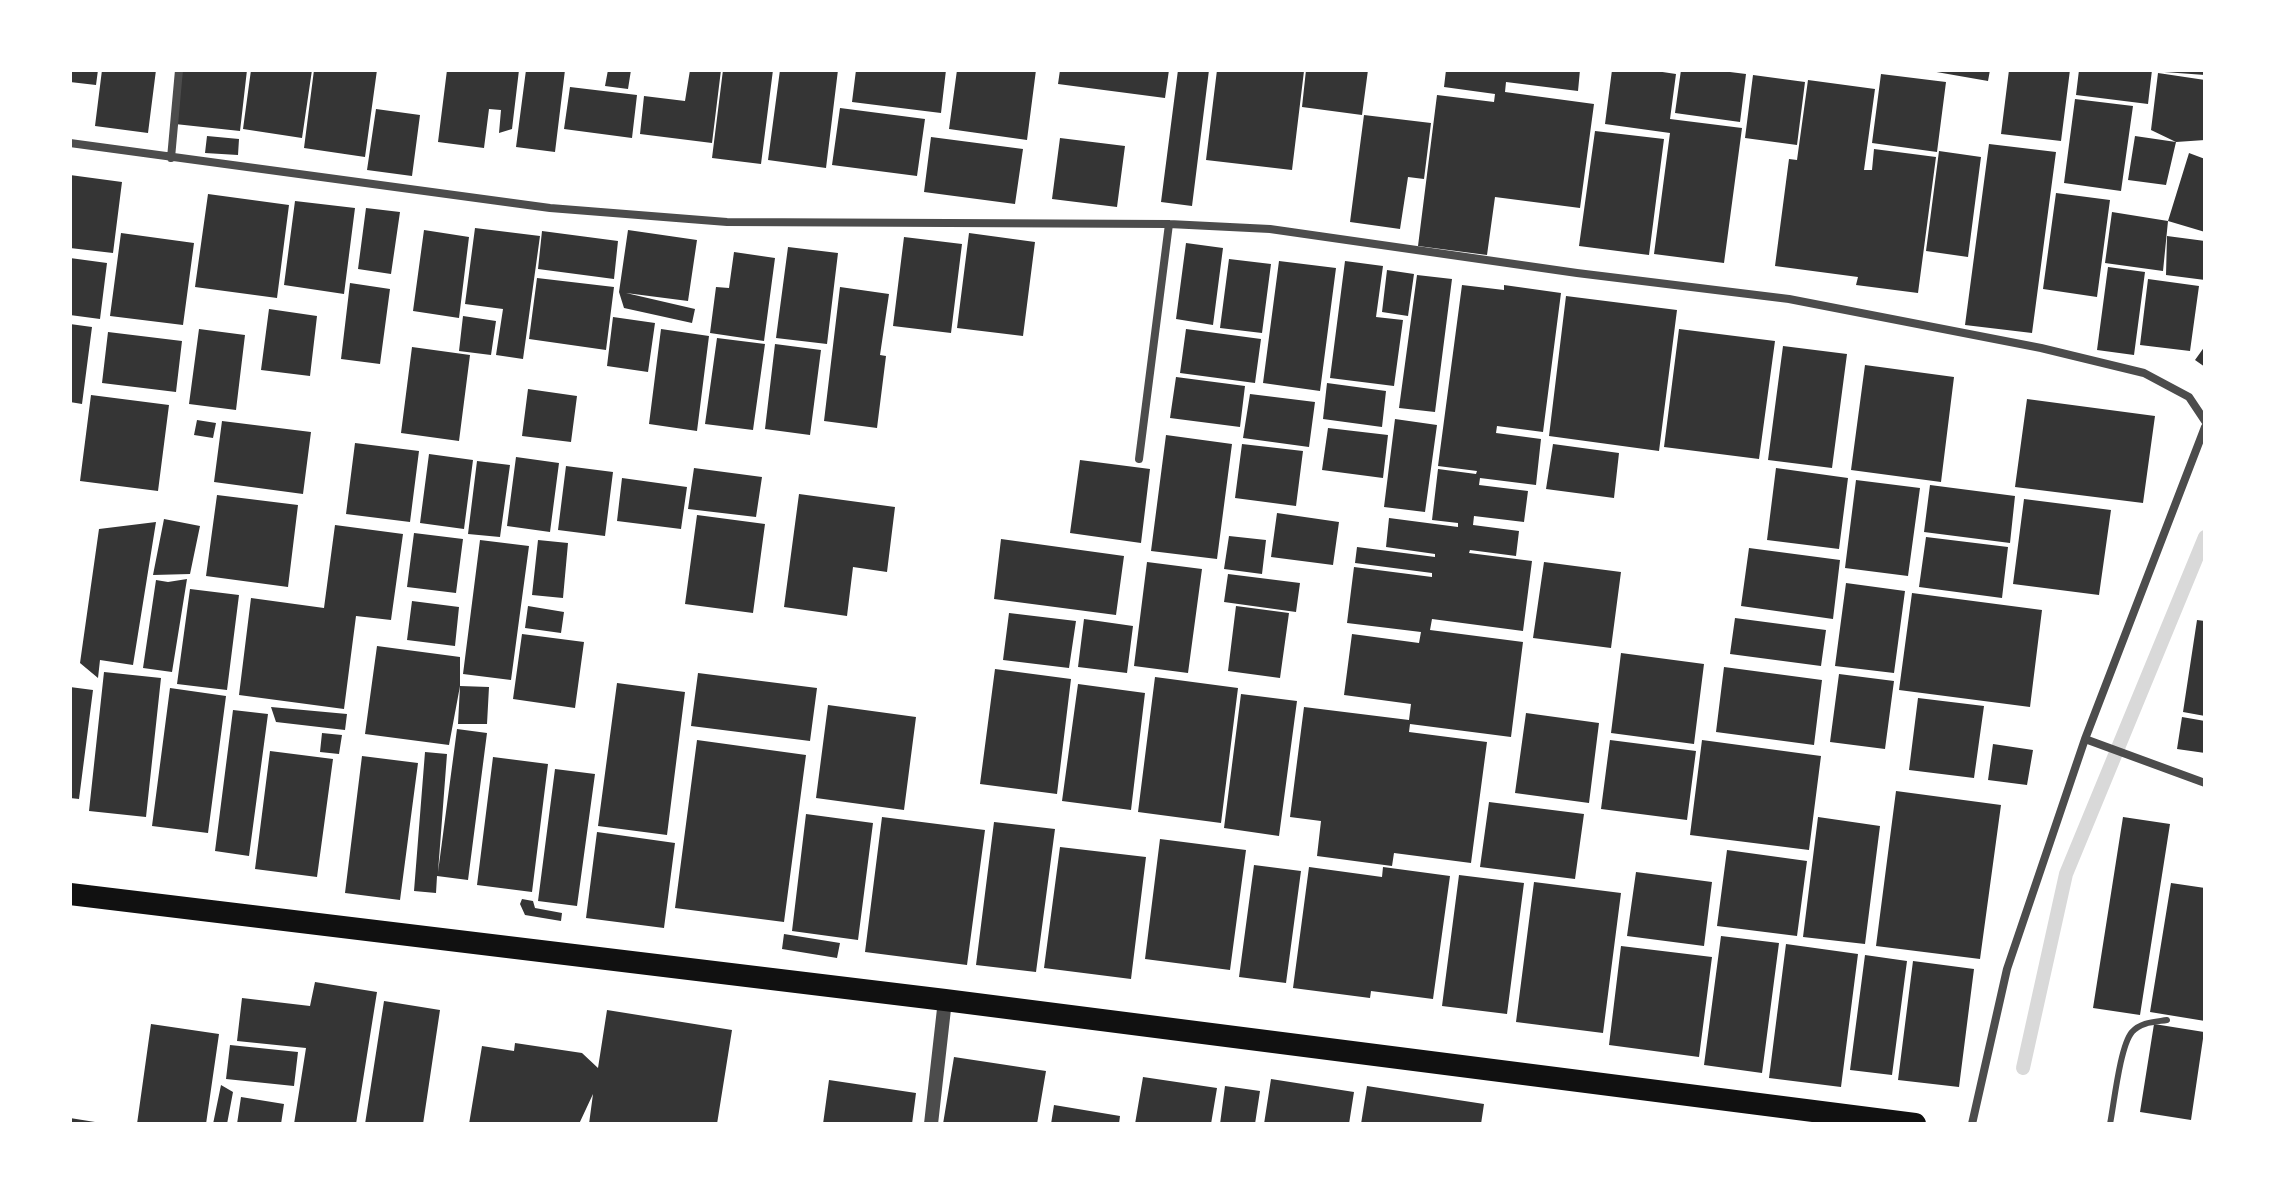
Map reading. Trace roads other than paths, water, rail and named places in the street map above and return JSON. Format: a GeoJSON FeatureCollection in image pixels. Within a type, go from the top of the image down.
{"type":"FeatureCollection","features":[{"type":"Feature","properties":{"kind":"highway"},"geometry":{"type":"LineString","coordinates":[[70,894],[945,1000],[1860,1120],[1915,1124]]}},
{"type":"Feature","properties":{"kind":"street"},"geometry":{"type":"LineString","coordinates":[[171,158],[179,70]]}},
{"type":"Feature","properties":{"kind":"street"},"geometry":{"type":"LineString","coordinates":[[70,143],[550,208],[727,222],[1169,224],[1270,229],[1804,302],[2041,348],[2144,373],[2189,397],[2205,424],[2085,739],[2007,969],[1972,1124]]}},
{"type":"Feature","properties":{"kind":"street"},"geometry":{"type":"LineString","coordinates":[[1139,459],[1169,224]]}},
{"type":"Feature","properties":{"kind":"street"},"geometry":{"type":"LineString","coordinates":[[2085,739],[2205,783]]}},
{"type":"Feature","properties":{"kind":"street"},"geometry":{"type":"LineString","coordinates":[[931,1124],[945,1000]]}},
{"type":"Feature","properties":{"kind":"lane"},"geometry":{"type":"LineString","coordinates":[[2110,1124],[2122,1057],[2130,1033],[2145,1023],[2167,1020]]}},
{"type":"Feature","properties":{"kind":"waterway"},"geometry":{"type":"LineString","coordinates":[[2023,1068],[2066,874],[2205,537]]}}]}
